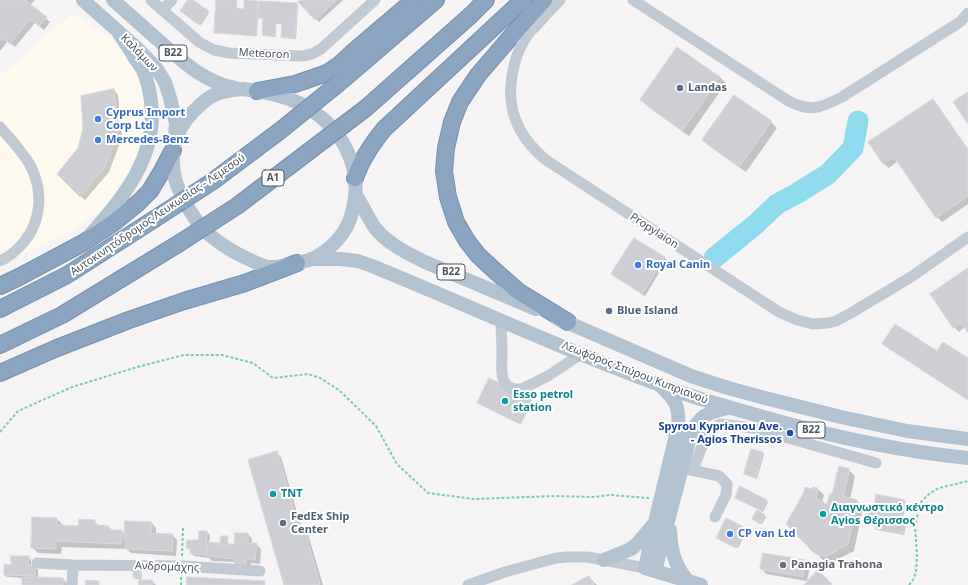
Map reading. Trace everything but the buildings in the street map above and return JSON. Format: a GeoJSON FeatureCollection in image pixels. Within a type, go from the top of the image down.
{"type":"FeatureCollection","features":[{"type":"Feature","properties":{"kind":"highway"},"geometry":{"type":"LineString","coordinates":[[250,90],[295,84],[327,73],[339,65],[414,0]]}},
{"type":"Feature","properties":{"kind":"highway","name":"Αυτοκινητόδρομος Λευκωσίας - Λεμεσού"},"geometry":{"type":"LineString","coordinates":[[0,310],[67,275],[154,220],[213,180],[281,130],[339,83],[436,0]]}},
{"type":"Feature","properties":{"kind":"highway","name":"A1"},"geometry":{"type":"LineString","coordinates":[[0,345],[62,315],[155,259],[237,206],[366,108],[486,0]]}},
{"type":"Feature","properties":{"kind":"highway"},"geometry":{"type":"LineString","coordinates":[[355,178],[369,148],[384,129],[523,0]]}},
{"type":"Feature","properties":{"kind":"highway"},"geometry":{"type":"LineString","coordinates":[[544,0],[478,75],[460,102],[450,129],[446,148],[444,170],[448,197],[456,222],[467,241],[478,255],[519,292],[568,322]]}},
{"type":"Feature","properties":{"kind":"highway"},"geometry":{"type":"LineString","coordinates":[[0,286],[83,243],[112,224],[150,191],[174,146]]}},
{"type":"Feature","properties":{"kind":"highway"},"geometry":{"type":"LineString","coordinates":[[0,373],[57,348],[129,320],[184,301],[245,283],[304,261]]}},
{"type":"Feature","properties":{"kind":"main road","name":"Καλάμων"},"geometry":{"type":"LineString","coordinates":[[83,0],[139,50],[156,68],[165,82],[176,123],[174,146]]}},
{"type":"Feature","properties":{"kind":"main road","name":"Καλάμων"},"geometry":{"type":"LineString","coordinates":[[113,0],[184,63],[201,75],[209,80],[224,85],[250,90]]}},
{"type":"Feature","properties":{"kind":"main road"},"geometry":{"type":"LineString","coordinates":[[83,243],[107,216],[137,174],[143,162],[151,138],[152,110],[147,83],[142,69],[118,31]]}},
{"type":"Feature","properties":{"kind":"main road","name":"B22"},"geometry":{"type":"LineString","coordinates":[[250,90],[277,95],[298,103],[312,111],[327,123],[341,140],[353,164],[356,195],[346,230],[331,247],[322,254],[304,261],[269,267],[245,258],[222,245],[205,231],[185,203],[174,174],[174,146],[186,120],[205,100],[221,92],[250,90]]}},
{"type":"Feature","properties":{"kind":"main road","name":"Λεωφόρος Σπύρου Κυπριανού"},"geometry":{"type":"LineString","coordinates":[[356,195],[375,227],[394,245],[408,253],[425,262],[691,376],[765,398],[842,417],[907,431],[968,439]]}},
{"type":"Feature","properties":{"kind":"main road","name":"Λεωφόρος Σπύρου Κυπριανού"},"geometry":{"type":"LineString","coordinates":[[304,261],[340,259],[358,261],[390,273],[581,354],[659,384],[728,408],[850,439],[928,454],[968,458]]}},
{"type":"Feature","properties":{"kind":"main road"},"geometry":{"type":"LineString","coordinates":[[650,569],[655,522],[678,427],[679,417],[678,408],[675,402],[659,384]]}},
{"type":"Feature","properties":{"kind":"main road"},"geometry":{"type":"LineString","coordinates":[[650,569],[687,469],[690,437],[694,427],[705,415],[728,408]]}},
{"type":"Feature","properties":{"kind":"main road"},"geometry":{"type":"LineString","coordinates":[[669,517],[672,551],[677,566],[687,580]]}},
{"type":"Feature","properties":{"kind":"main road"},"geometry":{"type":"LineString","coordinates":[[604,560],[631,549],[640,541],[655,522]]}},
{"type":"Feature","properties":{"kind":"main road"},"geometry":{"type":"LineString","coordinates":[[650,569],[701,585]]}},
{"type":"Feature","properties":{"kind":"street","name":"Meteoron"},"geometry":{"type":"LineString","coordinates":[[151,0],[200,42],[214,50],[229,53],[302,56],[312,54],[321,49],[375,0]]}},
{"type":"Feature","properties":{"kind":"street"},"geometry":{"type":"LineString","coordinates":[[162,10],[172,0]]}},
{"type":"Feature","properties":{"kind":"street","name":"Propylaion"},"geometry":{"type":"LineString","coordinates":[[560,0],[527,36],[517,54],[514,63],[510,94],[511,106],[514,117],[524,137],[538,154],[546,160],[779,312],[797,320],[813,324],[836,321],[911,277],[968,237]]}},
{"type":"Feature","properties":{"kind":"street"},"geometry":{"type":"LineString","coordinates":[[633,0],[787,100],[805,108],[826,105],[842,98],[960,22],[968,13]]}},
{"type":"Feature","properties":{"kind":"street"},"geometry":{"type":"LineString","coordinates":[[0,127],[24,156],[31,168],[37,181],[39,205],[38,216],[28,236],[14,252],[0,261]]}},
{"type":"Feature","properties":{"kind":"street"},"geometry":{"type":"LineString","coordinates":[[501,320],[501,376],[507,385],[512,388],[518,390],[522,389],[548,376],[581,354]]}},
{"type":"Feature","properties":{"kind":"street"},"geometry":{"type":"LineString","coordinates":[[715,517],[726,495],[727,484],[719,476],[687,469],[706,435],[720,424],[753,428],[876,463]]}},
{"type":"Feature","properties":{"kind":"street"},"geometry":{"type":"LineString","coordinates":[[468,585],[504,572],[556,558],[582,557],[650,569]]}},
{"type":"Feature","properties":{"kind":"street","name":"Ανδρομάχης"},"geometry":{"type":"LineString","coordinates":[[37,563],[73,565],[182,566],[260,571]]}},
{"type":"Feature","properties":{"kind":"street"},"geometry":{"type":"LineString","coordinates":[[72,585],[73,565]]}},
{"type":"Feature","properties":{"kind":"path"},"geometry":{"type":"LineString","coordinates":[[0,432],[18,411],[72,387],[137,367],[184,355],[222,355],[253,363],[273,378],[308,374],[320,378],[339,390],[376,426],[397,464],[428,493],[474,499],[554,496],[594,497],[610,495],[647,498],[660,501]]}},
{"type":"Feature","properties":{"kind":"path"},"geometry":{"type":"LineString","coordinates":[[910,585],[916,572],[917,556],[915,525],[921,502],[930,493],[939,488],[968,481]]}},
{"type":"Feature","properties":{"kind":"path"},"geometry":{"type":"LineString","coordinates":[[182,566],[183,528]]}},
{"type":"Feature","properties":{"kind":"path"},"geometry":{"type":"LineString","coordinates":[[181,579],[181,585]]}},
{"type":"Feature","properties":{"kind":"shaded area"},"geometry":{"type":"Polygon","coordinates":[[[72,14],[125,47],[153,115],[133,188],[76,228],[0,265],[0,75],[72,14]]]}},
{"type":"Feature","properties":{"kind":"waterway"},"geometry":{"type":"LineString","coordinates":[[714,258],[756,224],[777,204],[828,174],[853,148],[858,121]]}},
{"type":"Feature","properties":{"kind":"place","name":"Landas"},"geometry":{"type":"Point","coordinates":[680,88]}},
{"type":"Feature","properties":{"kind":"place","name":"Cyprus Import Corp Ltd"},"geometry":{"type":"Point","coordinates":[98,119]}},
{"type":"Feature","properties":{"kind":"place","name":"Mercedes-Benz"},"geometry":{"type":"Point","coordinates":[98,140]}},
{"type":"Feature","properties":{"kind":"place","name":"Royal Canin"},"geometry":{"type":"Point","coordinates":[638,265]}},
{"type":"Feature","properties":{"kind":"place","name":"Blue Island"},"geometry":{"type":"Point","coordinates":[609,311]}},
{"type":"Feature","properties":{"kind":"place","name":"Esso petrol station"},"geometry":{"type":"Point","coordinates":[505,401]}},
{"type":"Feature","properties":{"kind":"place","name":"Spyrou Kyprianou Ave. - Agios Therissos"},"geometry":{"type":"Point","coordinates":[790,433]}},
{"type":"Feature","properties":{"kind":"place","name":"TNT"},"geometry":{"type":"Point","coordinates":[273,494]}},
{"type":"Feature","properties":{"kind":"place","name":"Διαγνωστικό κέντρο Αγios Θέρισσος"},"geometry":{"type":"Point","coordinates":[823,514]}},
{"type":"Feature","properties":{"kind":"place","name":"FedEx Ship Center"},"geometry":{"type":"Point","coordinates":[283,523]}},
{"type":"Feature","properties":{"kind":"place","name":"CP van Ltd"},"geometry":{"type":"Point","coordinates":[730,534]}},
{"type":"Feature","properties":{"kind":"place","name":"Panagia Trahona"},"geometry":{"type":"Point","coordinates":[783,565]}}]}
